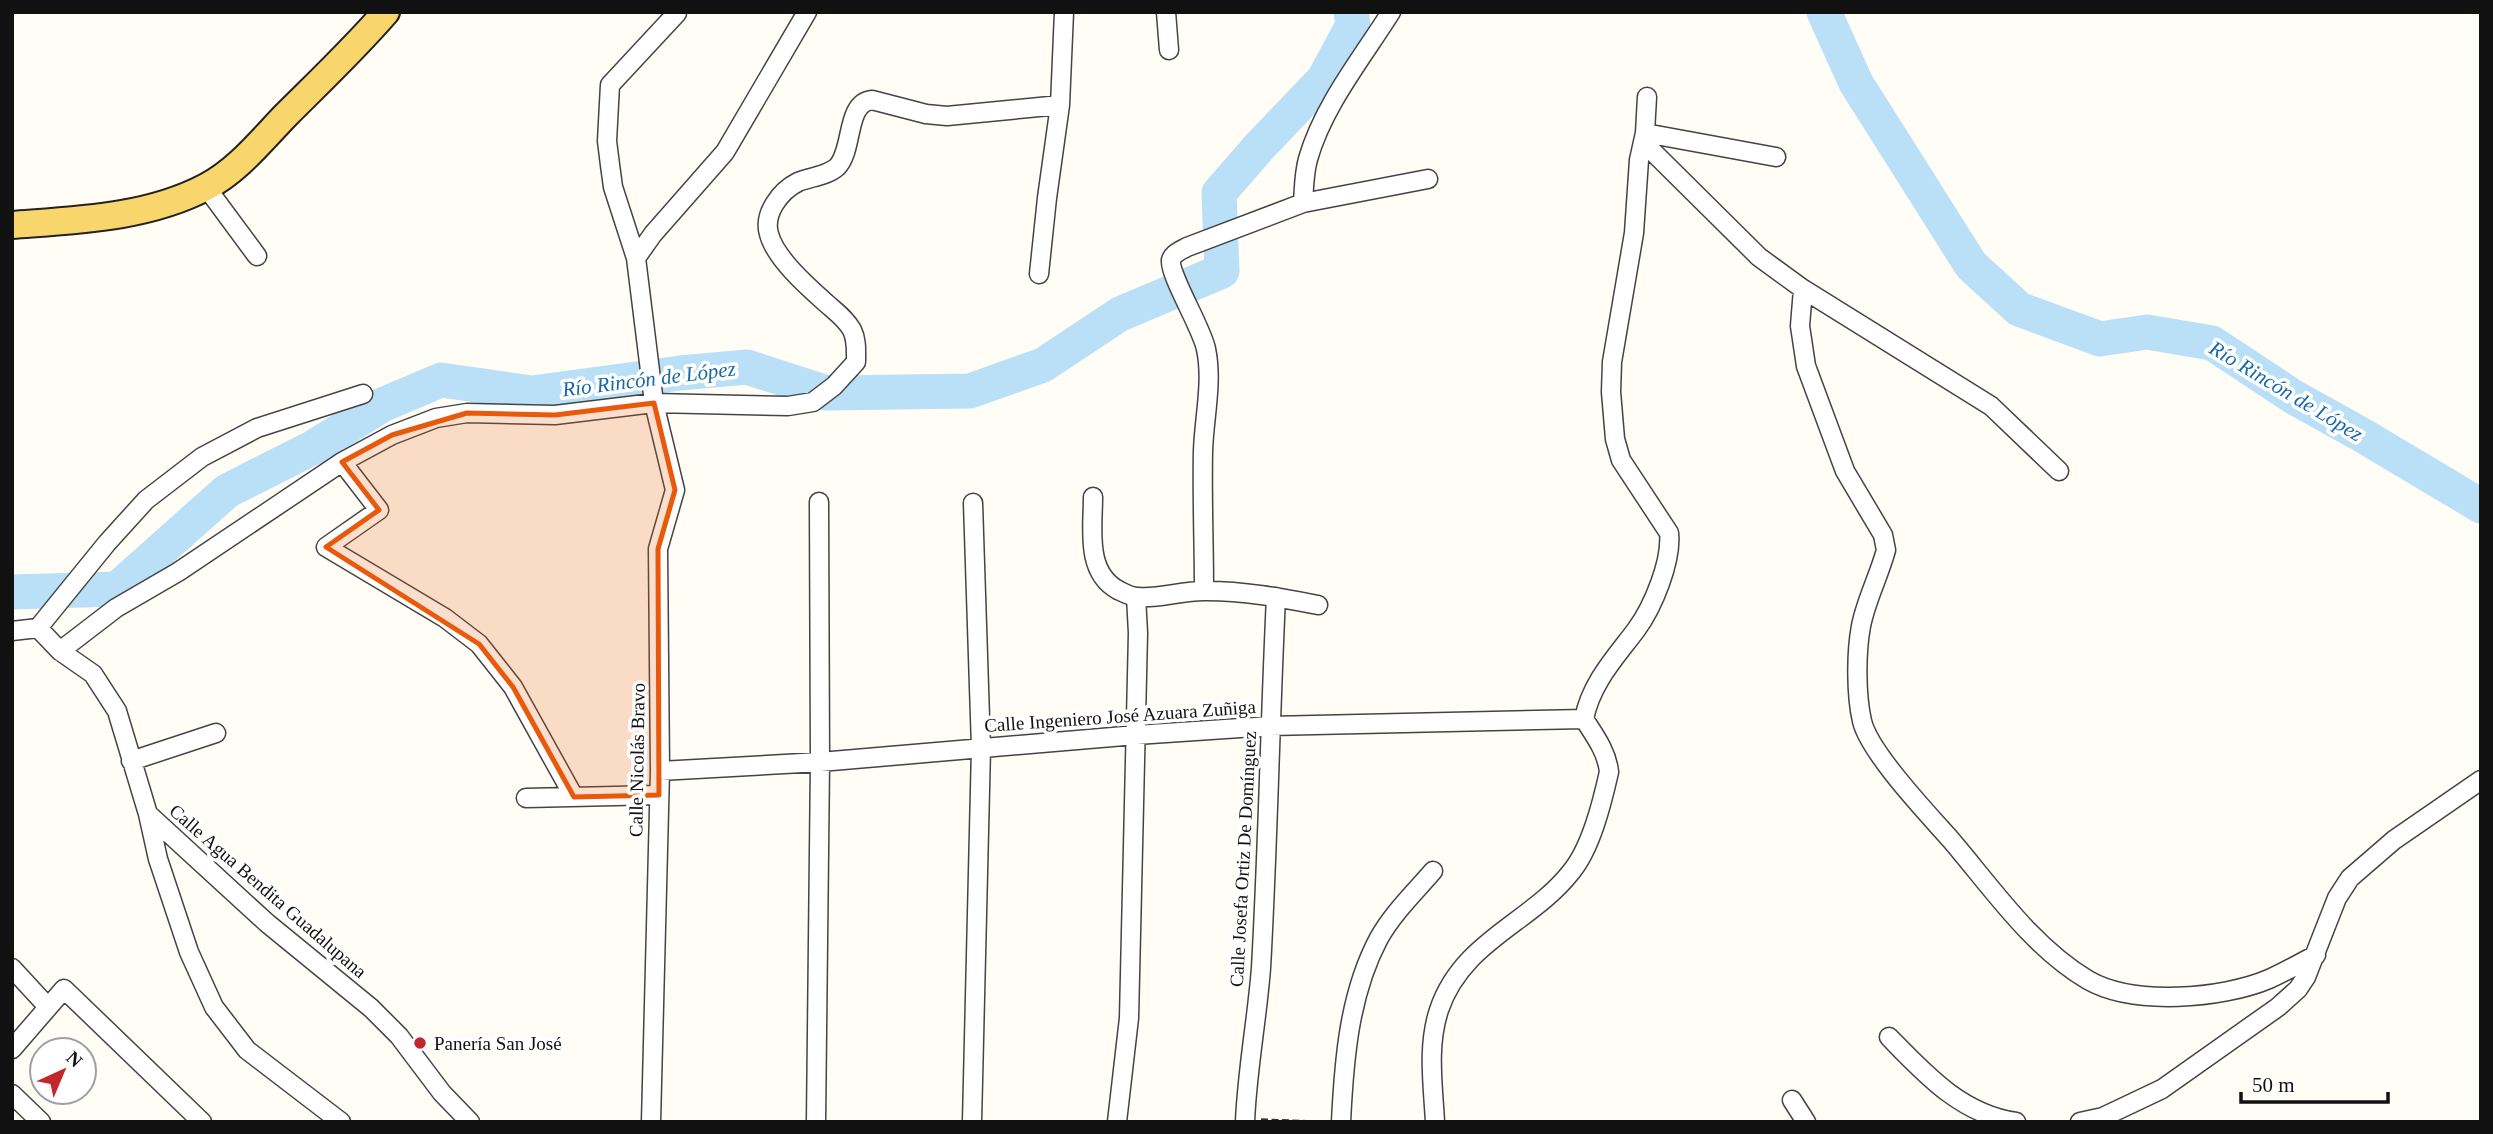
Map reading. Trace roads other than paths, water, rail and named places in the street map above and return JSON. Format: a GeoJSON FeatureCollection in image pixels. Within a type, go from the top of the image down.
{"type":"FeatureCollection","features":[{"type":"Feature","properties":{"kind":"main road"},"geometry":{"type":"LineString","coordinates":[[12,225],[109,216],[159,206],[206,187],[235,167],[356,46],[386,12]]}},
{"type":"Feature","properties":{"kind":"street"},"geometry":{"type":"LineString","coordinates":[[636,258],[653,234],[724,152],[807,12]]}},
{"type":"Feature","properties":{"kind":"street"},"geometry":{"type":"LineString","coordinates":[[1039,274],[1060,105],[1064,12]]}},
{"type":"Feature","properties":{"kind":"street"},"geometry":{"type":"LineString","coordinates":[[1166,12],[1169,50]]}},
{"type":"Feature","properties":{"kind":"street"},"geometry":{"type":"LineString","coordinates":[[1303,203],[1308,160],[1322,127],[1335,100],[1391,12]]}},
{"type":"Feature","properties":{"kind":"street","name":"Calle Nicolás Bravo"},"geometry":{"type":"LineString","coordinates":[[651,1122],[660,771],[658,549],[674,490],[654,403],[636,258],[611,176],[607,141],[608,89],[677,13]]}},
{"type":"Feature","properties":{"kind":"street"},"geometry":{"type":"LineString","coordinates":[[1435,1122],[1432,1058],[1434,1031],[1440,1009],[1448,990],[1469,961],[1559,886],[1586,847],[1609,772],[1603,749],[1584,719],[1591,692],[1648,609],[1670,546],[1669,533],[1658,513],[1621,460],[1615,439],[1611,392],[1612,362],[1634,233],[1647,97]]}},
{"type":"Feature","properties":{"kind":"street"},"geometry":{"type":"LineString","coordinates":[[60,651],[116,608],[178,572],[342,462],[392,435],[436,418],[467,413],[555,415],[654,403],[788,406],[813,402],[834,386],[856,362],[856,344],[853,332],[844,319],[803,281],[773,245],[768,232],[772,207],[790,187],[827,173],[839,165],[845,156],[856,111],[862,103],[872,100],[926,114],[947,116],[1060,105]]}},
{"type":"Feature","properties":{"kind":"street"},"geometry":{"type":"LineString","coordinates":[[1644,137],[1776,157]]}},
{"type":"Feature","properties":{"kind":"street"},"geometry":{"type":"LineString","coordinates":[[1644,137],[1759,257],[1803,289],[1990,406],[2059,471]]}},
{"type":"Feature","properties":{"kind":"street"},"geometry":{"type":"LineString","coordinates":[[1204,590],[1203,450],[1207,354],[1194,315],[1176,278],[1171,260],[1173,256],[1188,247],[1303,203],[1428,179]]}},
{"type":"Feature","properties":{"kind":"street"},"geometry":{"type":"LineString","coordinates":[[206,187],[257,256]]}},
{"type":"Feature","properties":{"kind":"street"},"geometry":{"type":"LineString","coordinates":[[1803,289],[1800,326],[1806,366],[1845,471],[1883,535],[1885,543],[1886,550],[1866,608],[1858,647],[1862,721],[1868,738],[1880,754],[2021,922],[2072,970],[2098,985],[2139,996],[2221,993],[2267,979],[2316,955]]}},
{"type":"Feature","properties":{"kind":"street"},"geometry":{"type":"LineString","coordinates":[[12,631],[37,628],[146,500],[202,457],[257,428],[363,394]]}},
{"type":"Feature","properties":{"kind":"street"},"geometry":{"type":"LineString","coordinates":[[342,462],[379,510],[326,547],[445,618],[479,645],[513,687],[574,797]]}},
{"type":"Feature","properties":{"kind":"street"},"geometry":{"type":"LineString","coordinates":[[1093,497],[1093,546],[1096,564],[1107,582],[1136,597],[1204,590],[1242,592],[1318,605]]}},
{"type":"Feature","properties":{"kind":"street"},"geometry":{"type":"LineString","coordinates":[[816,1122],[820,762],[819,502]]}},
{"type":"Feature","properties":{"kind":"street"},"geometry":{"type":"LineString","coordinates":[[972,1122],[981,748],[973,503]]}},
{"type":"Feature","properties":{"kind":"street"},"geometry":{"type":"LineString","coordinates":[[1117,1122],[1129,1018],[1138,633],[1136,597]]}},
{"type":"Feature","properties":{"kind":"street","name":"Calle Josefa Ortiz De Domínguez"},"geometry":{"type":"LineString","coordinates":[[1245,1120],[1260,973],[1268,845],[1276,597]]}},
{"type":"Feature","properties":{"kind":"street","name":"Calle Agua Bendita Guadalupana"},"geometry":{"type":"LineString","coordinates":[[37,628],[60,651],[93,674],[117,711],[148,814],[267,923],[371,1008],[399,1036],[442,1093],[470,1122]]}},
{"type":"Feature","properties":{"kind":"street","name":"Calle Ingeniero José Azuara Zuñiga"},"geometry":{"type":"LineString","coordinates":[[660,771],[820,762],[1270,726],[1584,719]]}},
{"type":"Feature","properties":{"kind":"street"},"geometry":{"type":"LineString","coordinates":[[131,761],[216,733]]}},
{"type":"Feature","properties":{"kind":"street"},"geometry":{"type":"LineString","coordinates":[[2080,1122],[2103,1117],[2162,1088],[2267,1015],[2298,989],[2316,955],[2332,908],[2350,878],[2394,840],[2481,780]]}},
{"type":"Feature","properties":{"kind":"street"},"geometry":{"type":"LineString","coordinates":[[526,798],[659,795]]}},
{"type":"Feature","properties":{"kind":"street"},"geometry":{"type":"LineString","coordinates":[[148,814],[158,859],[188,952],[214,1007],[247,1050],[341,1122]]}},
{"type":"Feature","properties":{"kind":"street"},"geometry":{"type":"LineString","coordinates":[[1341,1122],[1347,1039],[1364,972],[1380,936],[1433,871]]}},
{"type":"Feature","properties":{"kind":"street"},"geometry":{"type":"LineString","coordinates":[[12,968],[48,1007]]}},
{"type":"Feature","properties":{"kind":"street"},"geometry":{"type":"LineString","coordinates":[[12,1049],[64,989],[202,1122]]}},
{"type":"Feature","properties":{"kind":"street"},"geometry":{"type":"LineString","coordinates":[[1889,1037],[1923,1072],[1959,1101],[2016,1122]]}},
{"type":"Feature","properties":{"kind":"street"},"geometry":{"type":"LineString","coordinates":[[12,1094],[41,1122]]}},
{"type":"Feature","properties":{"kind":"street"},"geometry":{"type":"LineString","coordinates":[[1793,1100],[1806,1122]]}},
{"type":"Feature","properties":{"kind":"waterway","name":"Río Rincón de López"},"geometry":{"type":"LineString","coordinates":[[12,592],[117,589],[227,491],[314,447],[382,405],[441,380],[532,393],[747,367],[827,393],[970,391],[1043,365],[1120,314],[1222,271],[1219,193],[1324,79],[1353,25],[1351,12]]}},
{"type":"Feature","properties":{"kind":"waterway","name":"Río Rincón de López"},"geometry":{"type":"LineString","coordinates":[[1824,12],[1856,83],[1971,265],[2019,309],[2100,339],[2147,332],[2212,343],[2292,396],[2481,506]]}},
{"type":"Feature","properties":{"kind":"place","name":"Panería San José"},"geometry":{"type":"Point","coordinates":[420,1043]}}]}
